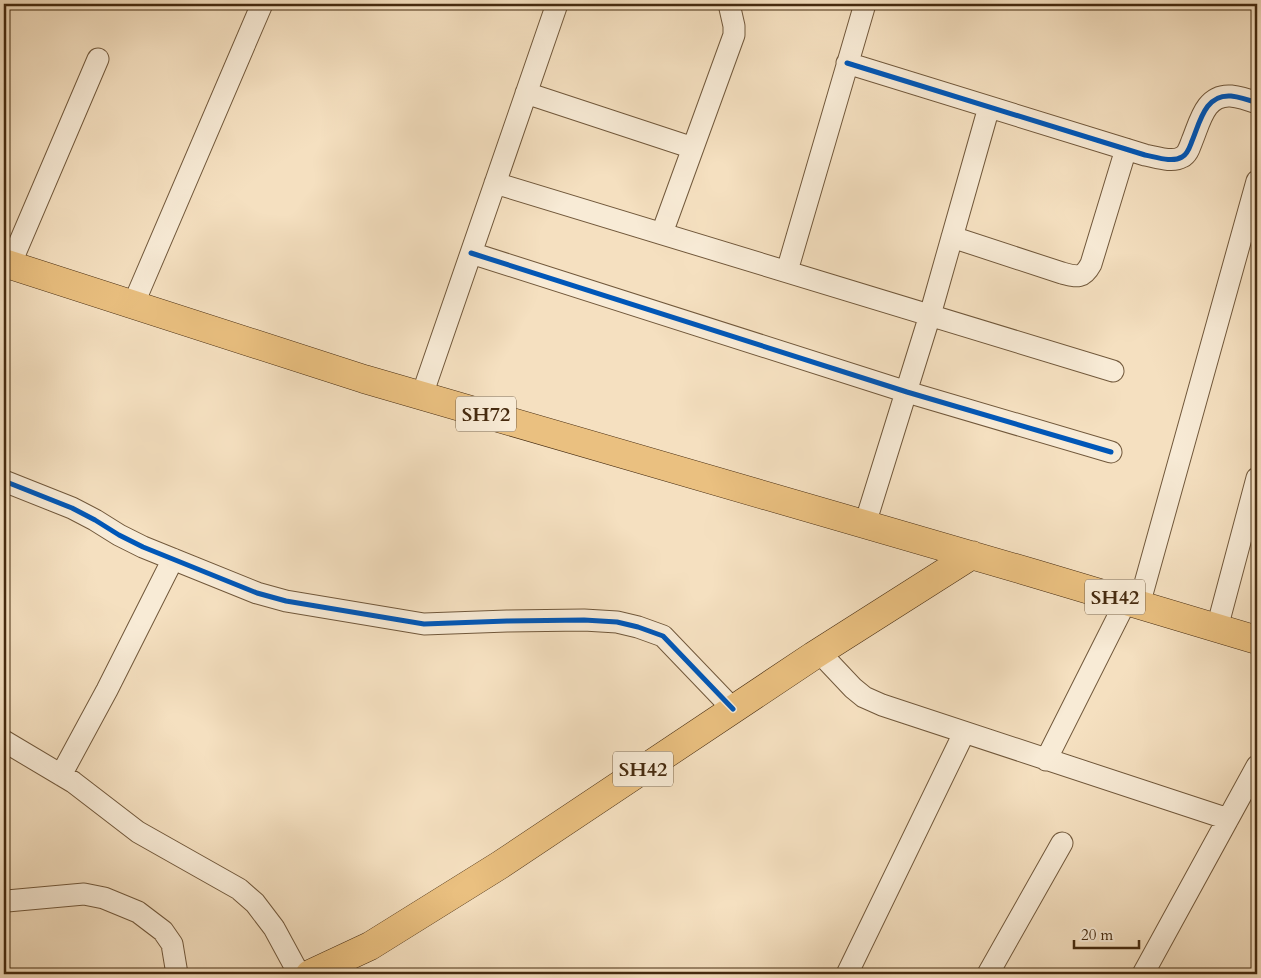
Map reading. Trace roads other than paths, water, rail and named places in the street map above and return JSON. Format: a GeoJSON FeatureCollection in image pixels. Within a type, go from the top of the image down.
{"type":"FeatureCollection","features":[{"type":"Feature","properties":{"kind":"main road","name":"SH72"},"geometry":{"type":"LineString","coordinates":[[7,264],[355,376],[972,555]]}},
{"type":"Feature","properties":{"kind":"main road","name":"SH42"},"geometry":{"type":"LineString","coordinates":[[311,974],[370,946],[500,865],[819,652],[972,555],[1257,640]]}},
{"type":"Feature","properties":{"kind":"street"},"geometry":{"type":"LineString","coordinates":[[134,305],[262,4]]}},
{"type":"Feature","properties":{"kind":"street"},"geometry":{"type":"LineString","coordinates":[[422,395],[557,4]]}},
{"type":"Feature","properties":{"kind":"street"},"geometry":{"type":"LineString","coordinates":[[662,234],[734,35],[729,4]]}},
{"type":"Feature","properties":{"kind":"street"},"geometry":{"type":"LineString","coordinates":[[787,271],[865,4]]}},
{"type":"Feature","properties":{"kind":"street"},"geometry":{"type":"LineString","coordinates":[[7,264],[98,59]]}},
{"type":"Feature","properties":{"kind":"street"},"geometry":{"type":"LineString","coordinates":[[847,63],[1144,155],[1166,159],[1176,159],[1184,156],[1189,149],[1205,108],[1214,100],[1222,96],[1232,96],[1257,103]]}},
{"type":"Feature","properties":{"kind":"street"},"geometry":{"type":"LineString","coordinates":[[526,93],[694,148]]}},
{"type":"Feature","properties":{"kind":"street"},"geometry":{"type":"LineString","coordinates":[[865,524],[930,315],[989,107]]}},
{"type":"Feature","properties":{"kind":"street"},"geometry":{"type":"LineString","coordinates":[[952,238],[1062,273],[1081,276],[1087,272],[1091,264],[1126,149]]}},
{"type":"Feature","properties":{"kind":"street"},"geometry":{"type":"LineString","coordinates":[[1046,760],[1133,603],[1257,182]]}},
{"type":"Feature","properties":{"kind":"street"},"geometry":{"type":"LineString","coordinates":[[495,184],[1113,371]]}},
{"type":"Feature","properties":{"kind":"street"},"geometry":{"type":"LineString","coordinates":[[470,253],[907,392],[1111,452]]}},
{"type":"Feature","properties":{"kind":"street"},"geometry":{"type":"LineString","coordinates":[[1217,628],[1257,478]]}},
{"type":"Feature","properties":{"kind":"street"},"geometry":{"type":"LineString","coordinates":[[4,481],[72,508],[119,535],[173,560],[257,593],[286,601],[424,624],[584,620],[616,622],[638,627],[663,636],[733,709]]}},
{"type":"Feature","properties":{"kind":"street"},"geometry":{"type":"LineString","coordinates":[[61,775],[173,560]]}},
{"type":"Feature","properties":{"kind":"street"},"geometry":{"type":"LineString","coordinates":[[819,652],[852,688],[864,697],[890,708],[1228,819]]}},
{"type":"Feature","properties":{"kind":"street"},"geometry":{"type":"LineString","coordinates":[[847,974],[964,733]]}},
{"type":"Feature","properties":{"kind":"street"},"geometry":{"type":"LineString","coordinates":[[4,741],[73,782],[138,832],[239,889],[255,903],[311,974]]}},
{"type":"Feature","properties":{"kind":"street"},"geometry":{"type":"LineString","coordinates":[[1143,974],[1257,766]]}},
{"type":"Feature","properties":{"kind":"street"},"geometry":{"type":"LineString","coordinates":[[988,974],[1062,843]]}},
{"type":"Feature","properties":{"kind":"street"},"geometry":{"type":"LineString","coordinates":[[7,901],[84,894],[104,898],[138,912],[162,931],[172,944],[177,974]]}}]}
